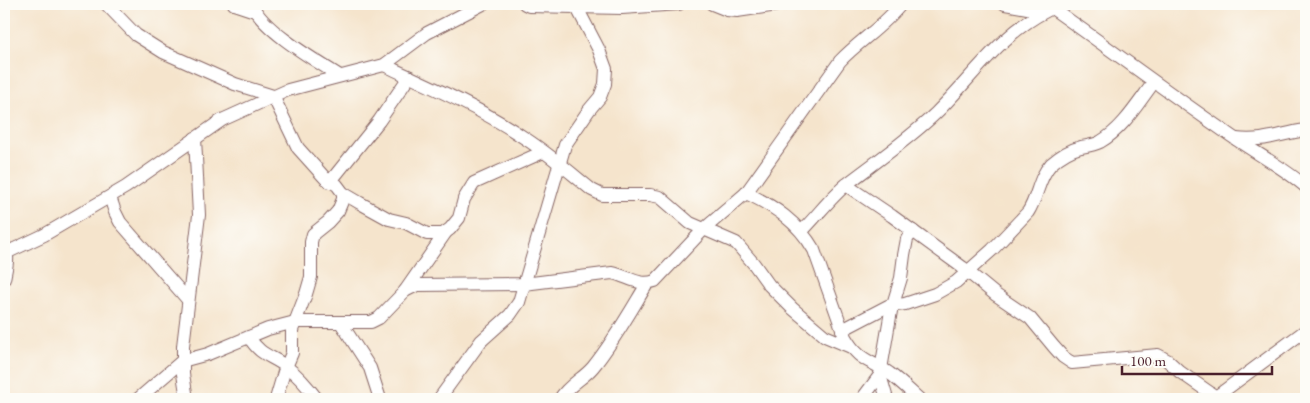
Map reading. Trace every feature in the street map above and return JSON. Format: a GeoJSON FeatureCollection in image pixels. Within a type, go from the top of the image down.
{"type":"FeatureCollection","features":[{"type":"Feature","properties":{"kind":"street"},"geometry":{"type":"LineString","coordinates":[[106,4],[136,35],[162,52],[235,84],[273,96],[298,148],[305,158],[330,182],[340,188],[343,194],[343,200],[338,211],[313,234],[311,242],[311,277],[292,330],[292,353],[276,399]]}},
{"type":"Feature","properties":{"kind":"street"},"geometry":{"type":"LineString","coordinates":[[234,4],[253,8],[266,24],[340,76]]}},
{"type":"Feature","properties":{"kind":"street"},"geometry":{"type":"LineString","coordinates":[[525,4],[529,6],[575,5],[622,8],[679,4]]}},
{"type":"Feature","properties":{"kind":"street"},"geometry":{"type":"LineString","coordinates":[[712,4],[737,11],[784,4]]}},
{"type":"Feature","properties":{"kind":"street"},"geometry":{"type":"LineString","coordinates":[[405,290],[417,285],[524,284],[612,273],[647,284],[655,281],[704,229],[746,193],[840,61],[871,35],[901,4]]}},
{"type":"Feature","properties":{"kind":"street"},"geometry":{"type":"LineString","coordinates":[[1005,4],[1033,9],[1056,6],[1154,82],[1233,138],[1289,172],[1306,187]]}},
{"type":"Feature","properties":{"kind":"street"},"geometry":{"type":"LineString","coordinates":[[4,279],[7,264],[5,249],[44,236],[110,197],[222,120],[288,90],[384,65],[427,33],[476,5]]}},
{"type":"Feature","properties":{"kind":"street"},"geometry":{"type":"LineString","coordinates":[[439,399],[481,341],[514,309],[524,284],[565,145],[588,110],[600,97],[605,84],[606,69],[599,50],[575,5]]}},
{"type":"Feature","properties":{"kind":"street"},"geometry":{"type":"LineString","coordinates":[[802,231],[846,185],[860,176],[936,113],[998,46],[1036,16],[1056,6]]}},
{"type":"Feature","properties":{"kind":"street"},"geometry":{"type":"LineString","coordinates":[[384,65],[495,119],[528,140],[592,190],[602,195],[650,195],[660,197],[690,223],[736,244],[769,284],[792,308],[825,336],[851,347]]}},
{"type":"Feature","properties":{"kind":"street"},"geometry":{"type":"LineString","coordinates":[[330,182],[379,121],[409,77]]}},
{"type":"Feature","properties":{"kind":"street"},"geometry":{"type":"LineString","coordinates":[[842,330],[888,306],[905,304],[936,294],[969,272],[1028,212],[1034,204],[1042,178],[1050,165],[1063,154],[1076,148],[1098,143],[1111,134],[1122,124],[1154,82]]}},
{"type":"Feature","properties":{"kind":"street"},"geometry":{"type":"LineString","coordinates":[[1233,138],[1251,140],[1270,139],[1306,130]]}},
{"type":"Feature","properties":{"kind":"street"},"geometry":{"type":"LineString","coordinates":[[187,399],[182,362],[199,214],[195,138]]}},
{"type":"Feature","properties":{"kind":"street"},"geometry":{"type":"LineString","coordinates":[[138,399],[182,362],[208,354],[268,329],[295,322],[371,322],[379,318],[405,290],[446,232],[459,218],[464,199],[474,183],[543,152]]}},
{"type":"Feature","properties":{"kind":"street"},"geometry":{"type":"LineString","coordinates":[[846,185],[871,200],[969,272],[996,295],[1030,318],[1058,352],[1072,363],[1158,355],[1215,398],[1306,330]]}},
{"type":"Feature","properties":{"kind":"street"},"geometry":{"type":"LineString","coordinates":[[746,193],[778,210],[802,231],[814,250],[842,330],[851,347],[861,358],[900,382],[919,399]]}},
{"type":"Feature","properties":{"kind":"street"},"geometry":{"type":"LineString","coordinates":[[343,194],[389,218],[406,223],[421,231],[436,235],[446,232]]}},
{"type":"Feature","properties":{"kind":"street"},"geometry":{"type":"LineString","coordinates":[[110,197],[120,222],[188,300]]}},
{"type":"Feature","properties":{"kind":"street"},"geometry":{"type":"LineString","coordinates":[[887,399],[881,372],[893,305],[901,278],[904,254],[908,239],[913,231]]}},
{"type":"Feature","properties":{"kind":"street"},"geometry":{"type":"LineString","coordinates":[[560,399],[565,390],[592,369],[632,311],[647,284]]}},
{"type":"Feature","properties":{"kind":"street"},"geometry":{"type":"LineString","coordinates":[[341,322],[370,368],[380,399]]}},
{"type":"Feature","properties":{"kind":"street"},"geometry":{"type":"LineString","coordinates":[[249,337],[255,348],[286,366],[303,381],[317,399]]}},
{"type":"Feature","properties":{"kind":"street"},"geometry":{"type":"LineString","coordinates":[[862,399],[881,372]]}}]}
